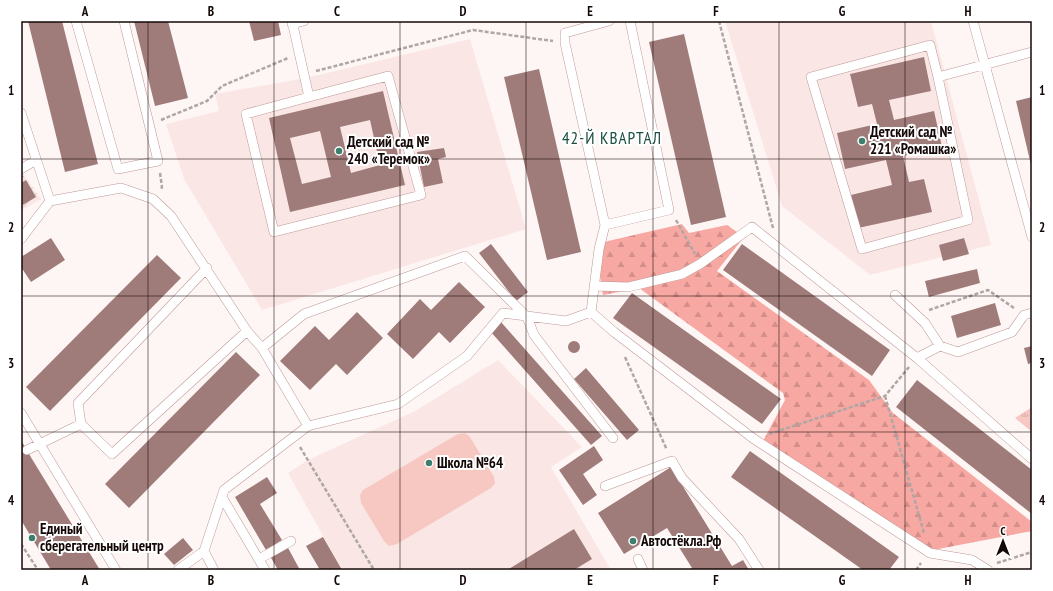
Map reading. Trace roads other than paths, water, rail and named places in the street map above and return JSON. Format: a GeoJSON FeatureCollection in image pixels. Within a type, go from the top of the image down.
{"type":"FeatureCollection","features":[{"type":"Feature","properties":{"kind":"lane"},"geometry":{"type":"LineString","coordinates":[[76,21],[118,169],[158,161],[124,21]]}},
{"type":"Feature","properties":{"kind":"lane"},"geometry":{"type":"LineString","coordinates":[[304,21],[292,23],[309,97]]}},
{"type":"Feature","properties":{"kind":"lane"},"geometry":{"type":"LineString","coordinates":[[591,312],[599,248],[604,225],[565,33],[609,21]]}},
{"type":"Feature","properties":{"kind":"lane"},"geometry":{"type":"LineString","coordinates":[[604,225],[669,210],[630,21]]}},
{"type":"Feature","properties":{"kind":"lane"},"geometry":{"type":"LineString","coordinates":[[973,21],[1032,237]]}},
{"type":"Feature","properties":{"kind":"lane"},"geometry":{"type":"LineString","coordinates":[[930,45],[938,77],[968,220],[862,249],[811,77],[930,45]]}},
{"type":"Feature","properties":{"kind":"lane"},"geometry":{"type":"LineString","coordinates":[[938,77],[1032,52]]}},
{"type":"Feature","properties":{"kind":"lane"},"geometry":{"type":"LineString","coordinates":[[388,76],[421,195],[274,232],[246,114],[309,97],[388,76]]}},
{"type":"Feature","properties":{"kind":"lane"},"geometry":{"type":"LineString","coordinates":[[21,112],[50,201]]}},
{"type":"Feature","properties":{"kind":"lane"},"geometry":{"type":"LineString","coordinates":[[21,169],[36,160]]}},
{"type":"Feature","properties":{"kind":"lane"},"geometry":{"type":"LineString","coordinates":[[21,240],[50,201],[121,188],[153,199],[172,216],[247,331],[262,348],[308,426]]}},
{"type":"Feature","properties":{"kind":"lane"},"geometry":{"type":"LineString","coordinates":[[594,286],[628,288],[682,274],[700,264],[752,227],[917,358],[1032,459]]}},
{"type":"Feature","properties":{"kind":"lane"},"geometry":{"type":"LineString","coordinates":[[262,348],[304,314],[465,256],[527,317],[534,335],[613,438]]}},
{"type":"Feature","properties":{"kind":"lane"},"geometry":{"type":"LineString","coordinates":[[207,268],[78,403],[81,424],[112,454],[247,331]]}},
{"type":"Feature","properties":{"kind":"lane"},"geometry":{"type":"LineString","coordinates":[[895,295],[925,323],[940,346],[958,352],[1012,332],[1028,314]]}},
{"type":"Feature","properties":{"kind":"lane"},"geometry":{"type":"LineString","coordinates":[[178,570],[204,551],[224,490],[308,426],[398,404],[467,356],[503,313],[566,321],[591,312]]}},
{"type":"Feature","properties":{"kind":"lane"},"geometry":{"type":"LineString","coordinates":[[591,312],[614,332],[754,440],[930,553],[972,560],[987,568]]}},
{"type":"Feature","properties":{"kind":"lane"},"geometry":{"type":"LineString","coordinates":[[917,358],[940,346]]}},
{"type":"Feature","properties":{"kind":"lane"},"geometry":{"type":"LineString","coordinates":[[21,414],[116,570]]}},
{"type":"Feature","properties":{"kind":"lane"},"geometry":{"type":"LineString","coordinates":[[27,450],[81,424]]}},
{"type":"Feature","properties":{"kind":"lane"},"geometry":{"type":"LineString","coordinates":[[606,486],[672,461],[682,478],[739,539],[759,570]]}},
{"type":"Feature","properties":{"kind":"lane"},"geometry":{"type":"LineString","coordinates":[[222,497],[265,570]]}},
{"type":"Feature","properties":{"kind":"lane"},"geometry":{"type":"LineString","coordinates":[[259,559],[291,541]]}},
{"type":"Feature","properties":{"kind":"lane"},"geometry":{"type":"LineString","coordinates":[[204,551],[214,570]]}},
{"type":"Feature","properties":{"kind":"lane"},"geometry":{"type":"LineString","coordinates":[[638,559],[643,570]]}},
{"type":"Feature","properties":{"kind":"place","name":"Детский сад № 221 «Ромашка»"},"geometry":{"type":"Point","coordinates":[862,141]}},
{"type":"Feature","properties":{"kind":"place","name":"Детский сад № 240 «Теремок»"},"geometry":{"type":"Point","coordinates":[339,151]}},
{"type":"Feature","properties":{"kind":"place","name":"Школа №64"},"geometry":{"type":"Point","coordinates":[429,463]}},
{"type":"Feature","properties":{"kind":"place","name":"Единый сберегательный центр"},"geometry":{"type":"Point","coordinates":[32,538]}},
{"type":"Feature","properties":{"kind":"place","name":"Автостёкла.Рф"},"geometry":{"type":"Point","coordinates":[633,541]}},
{"type":"Feature","properties":{"kind":"district","name":"42-Й КВАРТАЛ"},"geometry":{"type":"Point","coordinates":[612,138]}}]}
